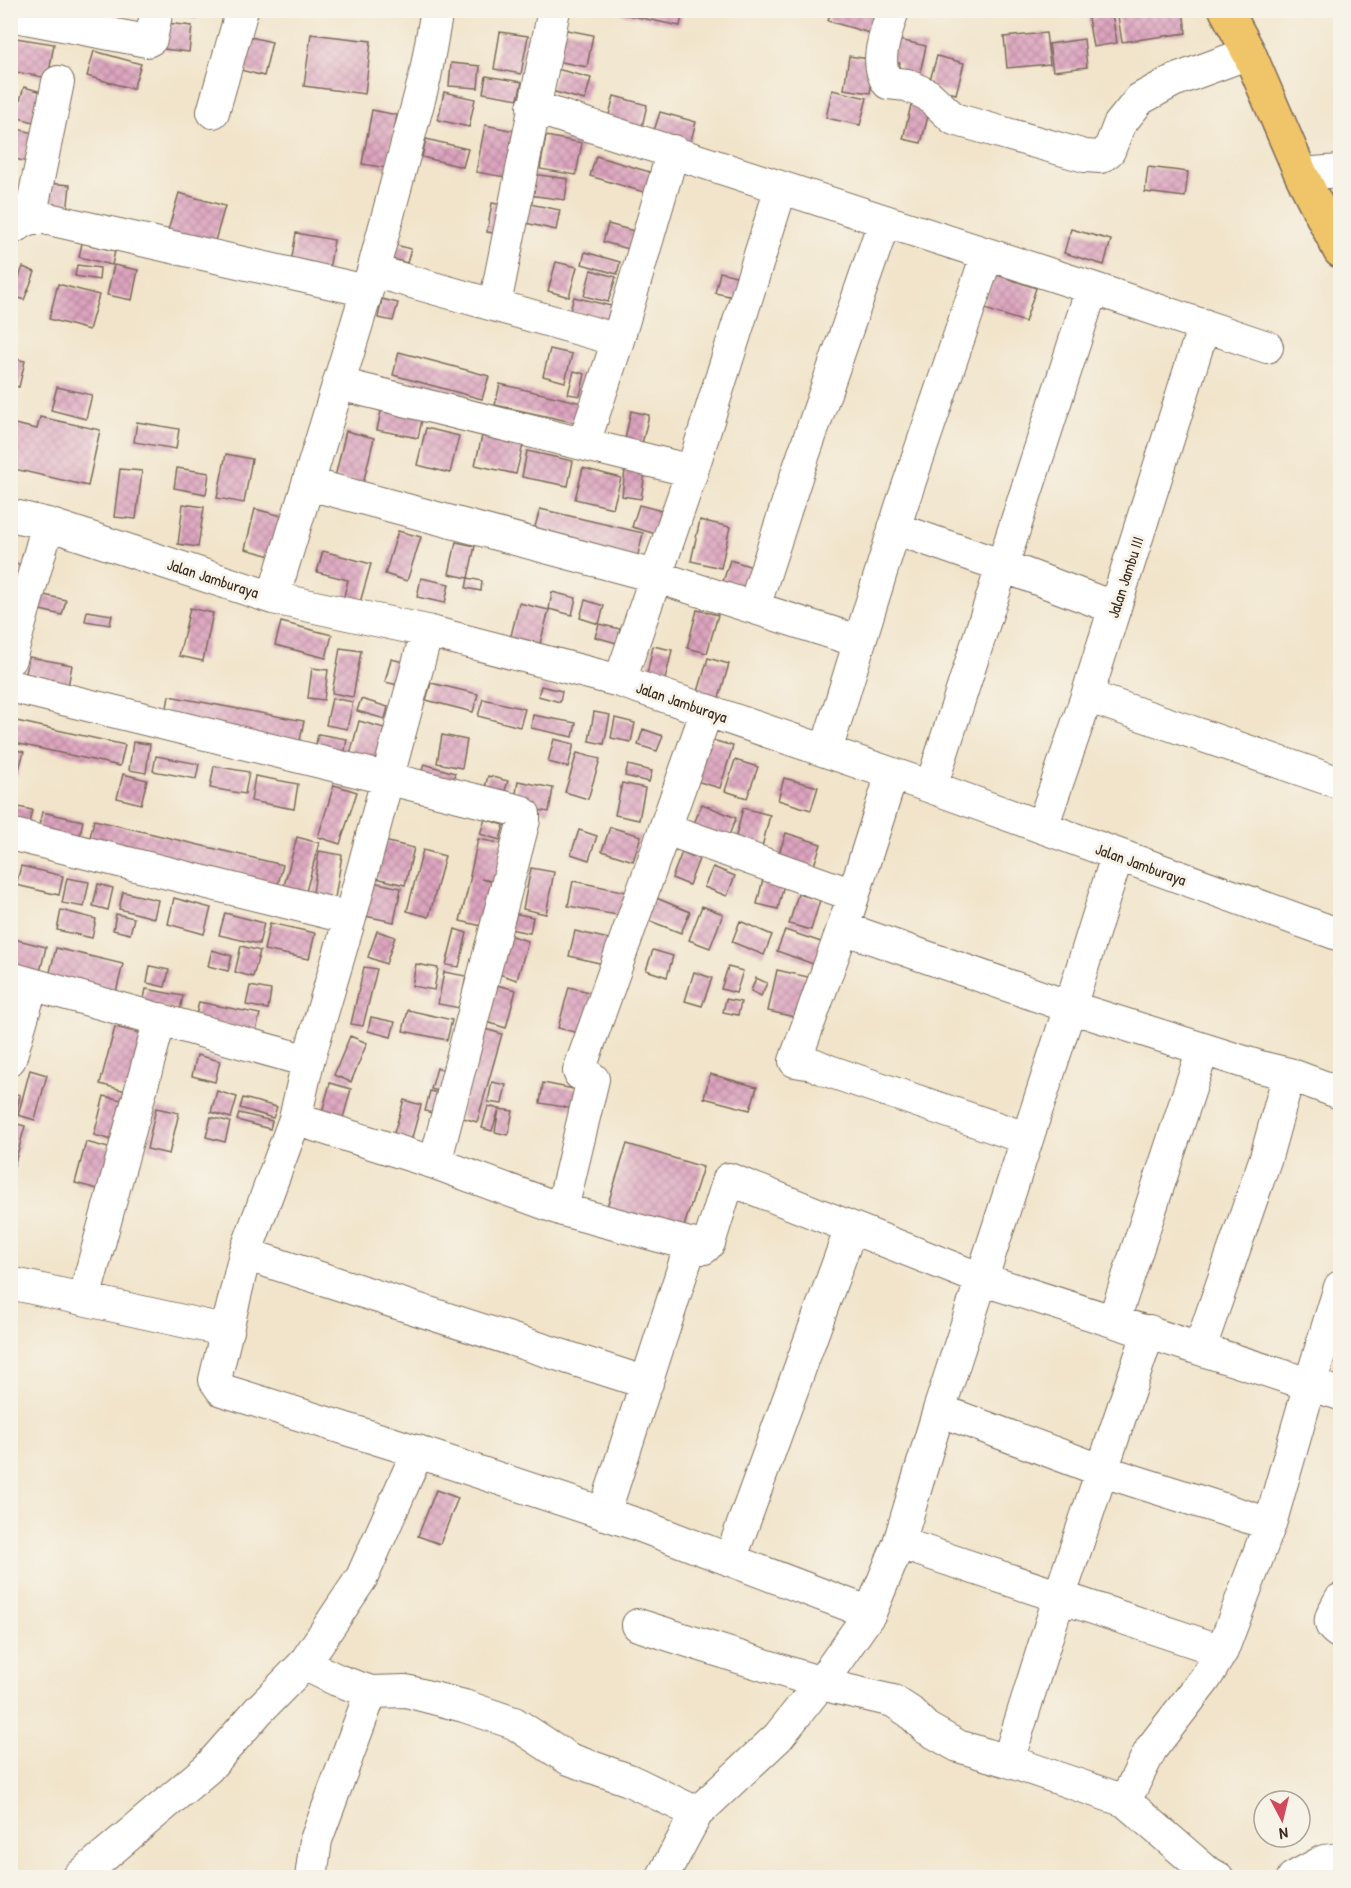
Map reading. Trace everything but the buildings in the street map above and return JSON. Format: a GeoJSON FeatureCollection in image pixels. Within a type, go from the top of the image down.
{"type":"FeatureCollection","features":[{"type":"Feature","properties":{"kind":"highway"},"geometry":{"type":"LineString","coordinates":[[1226,10],[1249,53],[1301,174],[1341,251]]}},
{"type":"Feature","properties":{"kind":"street"},"geometry":{"type":"LineString","coordinates":[[10,15],[144,41],[151,39],[157,10]]}},
{"type":"Feature","properties":{"kind":"street"},"geometry":{"type":"LineString","coordinates":[[213,112],[242,10]]}},
{"type":"Feature","properties":{"kind":"street"},"geometry":{"type":"LineString","coordinates":[[273,598],[370,281],[425,77],[437,10]]}},
{"type":"Feature","properties":{"kind":"street"},"geometry":{"type":"LineString","coordinates":[[495,304],[554,10]]}},
{"type":"Feature","properties":{"kind":"street"},"geometry":{"type":"LineString","coordinates":[[893,10],[882,51],[881,72],[888,83],[908,85],[928,95],[954,119],[1085,156],[1101,157],[1109,151],[1119,125],[1140,99],[1173,81],[1249,53]]}},
{"type":"Feature","properties":{"kind":"street"},"geometry":{"type":"LineString","coordinates":[[58,82],[20,224],[44,218],[495,304],[618,340]]}},
{"type":"Feature","properties":{"kind":"street"},"geometry":{"type":"LineString","coordinates":[[533,107],[1267,347]]}},
{"type":"Feature","properties":{"kind":"street"},"geometry":{"type":"LineString","coordinates":[[584,443],[618,340],[673,151]]}},
{"type":"Feature","properties":{"kind":"street"},"geometry":{"type":"LineString","coordinates":[[1301,174],[1341,171]]}},
{"type":"Feature","properties":{"kind":"street"},"geometry":{"type":"LineString","coordinates":[[620,681],[654,576],[692,471],[782,188]]}},
{"type":"Feature","properties":{"kind":"street"},"geometry":{"type":"LineString","coordinates":[[754,607],[798,471],[884,222]]}},
{"type":"Feature","properties":{"kind":"street"},"geometry":{"type":"LineString","coordinates":[[826,751],[894,528],[987,255]]}},
{"type":"Feature","properties":{"kind":"street"},"geometry":{"type":"LineString","coordinates":[[931,787],[1092,288]]}},
{"type":"Feature","properties":{"kind":"street","name":"Jalan Jambu III"},"geometry":{"type":"LineString","coordinates":[[1042,827],[1087,696],[1204,326]]}},
{"type":"Feature","properties":{"kind":"street"},"geometry":{"type":"LineString","coordinates":[[339,384],[692,471]]}},
{"type":"Feature","properties":{"kind":"street"},"geometry":{"type":"LineString","coordinates":[[309,484],[654,576],[858,641]]}},
{"type":"Feature","properties":{"kind":"street","name":"Jalan Jamburaya"},"geometry":{"type":"LineString","coordinates":[[10,515],[48,524],[273,598],[427,631],[620,681],[931,787],[1341,935]]}},
{"type":"Feature","properties":{"kind":"street"},"geometry":{"type":"LineString","coordinates":[[10,659],[48,524]]}},
{"type":"Feature","properties":{"kind":"street"},"geometry":{"type":"LineString","coordinates":[[894,528],[1115,608]]}},
{"type":"Feature","properties":{"kind":"street"},"geometry":{"type":"LineString","coordinates":[[427,631],[350,918],[308,1061],[296,1119],[245,1254],[215,1380],[222,1389],[418,1451],[604,1514],[870,1613]]}},
{"type":"Feature","properties":{"kind":"street"},"geometry":{"type":"LineString","coordinates":[[10,686],[520,811],[524,814],[435,1162]]}},
{"type":"Feature","properties":{"kind":"street"},"geometry":{"type":"LineString","coordinates":[[1087,696],[1341,783]]}},
{"type":"Feature","properties":{"kind":"street"},"geometry":{"type":"LineString","coordinates":[[562,1209],[593,1080],[589,1076],[580,1074],[579,1071],[707,710]]}},
{"type":"Feature","properties":{"kind":"street"},"geometry":{"type":"LineString","coordinates":[[892,774],[843,928],[795,1061],[813,1064],[1026,1138]]}},
{"type":"Feature","properties":{"kind":"street"},"geometry":{"type":"LineString","coordinates":[[666,830],[853,895]]}},
{"type":"Feature","properties":{"kind":"street"},"geometry":{"type":"LineString","coordinates":[[10,834],[350,918]]}},
{"type":"Feature","properties":{"kind":"street"},"geometry":{"type":"LineString","coordinates":[[662,1878],[698,1813],[778,1737],[821,1683],[870,1613],[899,1543],[939,1410],[1117,856]]}},
{"type":"Feature","properties":{"kind":"street"},"geometry":{"type":"LineString","coordinates":[[843,928],[1070,1007],[1289,1074],[1341,1093]]}},
{"type":"Feature","properties":{"kind":"street"},"geometry":{"type":"LineString","coordinates":[[10,1059],[21,981],[308,1061]]}},
{"type":"Feature","properties":{"kind":"street"},"geometry":{"type":"LineString","coordinates":[[84,1299],[160,1019]]}},
{"type":"Feature","properties":{"kind":"street"},"geometry":{"type":"LineString","coordinates":[[1114,1320],[1203,1049]]}},
{"type":"Feature","properties":{"kind":"street"},"geometry":{"type":"LineString","coordinates":[[1200,1348],[1266,1157],[1289,1074]]}},
{"type":"Feature","properties":{"kind":"street"},"geometry":{"type":"LineString","coordinates":[[296,1119],[435,1162],[562,1209],[704,1248],[709,1243],[729,1179],[981,1279],[1341,1394]]}},
{"type":"Feature","properties":{"kind":"street"},"geometry":{"type":"LineString","coordinates":[[730,1560],[851,1228]]}},
{"type":"Feature","properties":{"kind":"street"},"geometry":{"type":"LineString","coordinates":[[604,1514],[691,1244]]}},
{"type":"Feature","properties":{"kind":"street"},"geometry":{"type":"LineString","coordinates":[[245,1254],[646,1383]]}},
{"type":"Feature","properties":{"kind":"street"},"geometry":{"type":"LineString","coordinates":[[10,1283],[228,1331]]}},
{"type":"Feature","properties":{"kind":"street"},"geometry":{"type":"LineString","coordinates":[[1125,1801],[1151,1749],[1205,1679],[1222,1651],[1270,1524],[1310,1384],[1341,1287]]}},
{"type":"Feature","properties":{"kind":"street"},"geometry":{"type":"LineString","coordinates":[[1008,1761],[1059,1598],[1149,1331]]}},
{"type":"Feature","properties":{"kind":"street"},"geometry":{"type":"LineString","coordinates":[[939,1410],[1102,1471],[1270,1524]]}},
{"type":"Feature","properties":{"kind":"street"},"geometry":{"type":"LineString","coordinates":[[78,1878],[208,1768],[258,1710],[304,1664],[362,1577],[418,1451]]}},
{"type":"Feature","properties":{"kind":"street"},"geometry":{"type":"LineString","coordinates":[[899,1543],[1222,1651]]}},
{"type":"Feature","properties":{"kind":"street"},"geometry":{"type":"LineString","coordinates":[[1341,1600],[1330,1618],[1332,1628],[1341,1633]]}},
{"type":"Feature","properties":{"kind":"street"},"geometry":{"type":"LineString","coordinates":[[638,1625],[821,1683],[893,1701],[910,1712],[926,1728],[958,1746],[1125,1801],[1206,1871],[1218,1878]]}},
{"type":"Feature","properties":{"kind":"street"},"geometry":{"type":"LineString","coordinates":[[304,1664],[337,1680],[371,1692],[406,1691],[464,1706],[514,1723],[568,1759],[629,1780],[698,1813]]}},
{"type":"Feature","properties":{"kind":"street"},"geometry":{"type":"LineString","coordinates":[[311,1878],[316,1840],[371,1692]]}},
{"type":"Feature","properties":{"kind":"street"},"geometry":{"type":"LineString","coordinates":[[1293,1878],[1323,1861],[1341,1859]]}}]}
